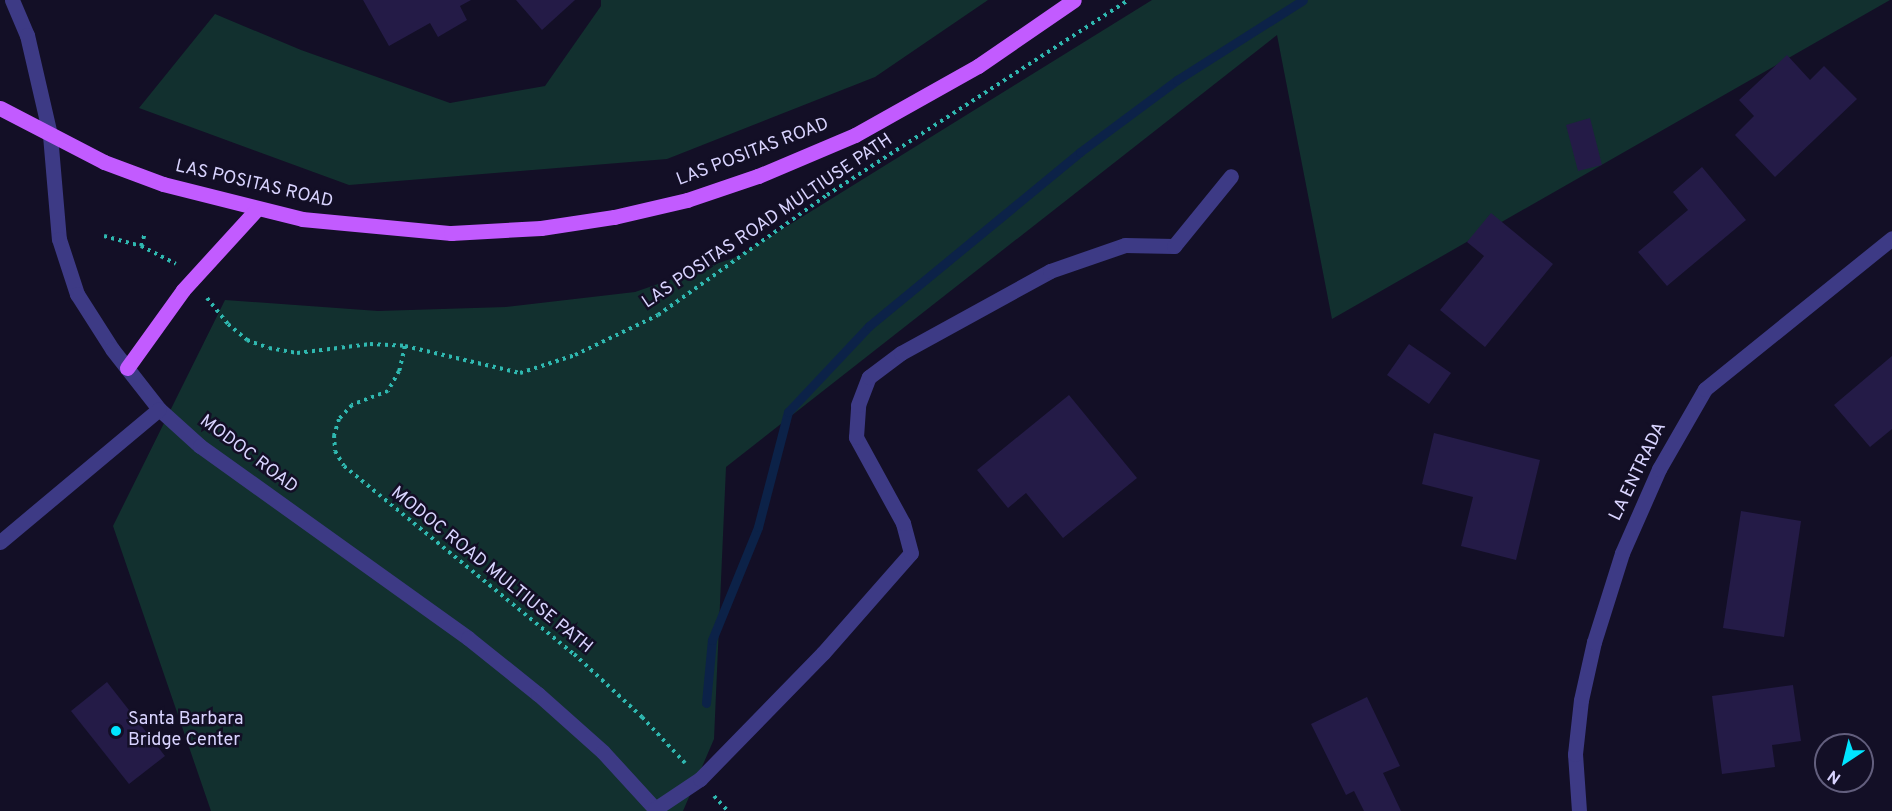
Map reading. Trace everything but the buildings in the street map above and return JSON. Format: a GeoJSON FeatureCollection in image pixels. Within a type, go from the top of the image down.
{"type":"FeatureCollection","features":[{"type":"Feature","properties":{"kind":"main road","name":"LAS POSITAS ROAD"},"geometry":{"type":"LineString","coordinates":[[0,108],[104,162],[163,184],[257,209],[376,229],[451,233],[540,228],[614,217],[687,200],[758,176],[886,119],[978,66],[1074,0]]}},
{"type":"Feature","properties":{"kind":"main road"},"geometry":{"type":"LineString","coordinates":[[127,368],[183,290],[257,209]]}},
{"type":"Feature","properties":{"kind":"street","name":"MODOC ROAD"},"geometry":{"type":"LineString","coordinates":[[12,0],[27,35],[50,135],[63,250],[77,294],[127,368],[159,409],[200,446],[512,673],[603,752],[656,810]]}},
{"type":"Feature","properties":{"kind":"street"},"geometry":{"type":"LineString","coordinates":[[656,810],[699,779],[823,652],[911,553],[903,523],[856,437],[858,405],[869,377],[901,353],[1050,271],[1125,245],[1174,246],[1231,176]]}},
{"type":"Feature","properties":{"kind":"street","name":"LA ENTRADA"},"geometry":{"type":"LineString","coordinates":[[1579,811],[1575,754],[1581,700],[1594,642],[1622,554],[1659,469],[1705,388],[1892,238]]}},
{"type":"Feature","properties":{"kind":"street"},"geometry":{"type":"LineString","coordinates":[[0,542],[159,409]]}},
{"type":"Feature","properties":{"kind":"path","name":"LAS POSITAS ROAD MULTIUSE PATH"},"geometry":{"type":"LineString","coordinates":[[202,291],[228,324],[247,340],[269,348],[297,353],[370,344],[405,346],[520,373],[575,355],[658,315],[827,195],[1129,0]]}},
{"type":"Feature","properties":{"kind":"path"},"geometry":{"type":"LineString","coordinates":[[141,246],[145,233]]}},
{"type":"Feature","properties":{"kind":"path"},"geometry":{"type":"LineString","coordinates":[[104,236],[141,246],[182,267]]}},
{"type":"Feature","properties":{"kind":"path","name":"MODOC ROAD MULTIUSE PATH"},"geometry":{"type":"LineString","coordinates":[[405,346],[399,371],[388,391],[352,405],[339,419],[334,435],[335,451],[344,466],[574,654],[642,717],[728,811]]}},
{"type":"Feature","properties":{"kind":"green space"},"geometry":{"type":"Polygon","coordinates":[[[601,0],[988,0],[875,77],[667,159],[349,185],[139,108],[215,14],[301,50],[450,103],[545,86],[601,6],[601,0]]]}},
{"type":"Feature","properties":{"kind":"green space"},"geometry":{"type":"Polygon","coordinates":[[[1152,0],[1890,0],[1332,319],[1277,35],[726,467],[714,739],[683,811],[211,811],[113,526],[225,300],[378,311],[506,307],[635,292],[739,256],[1152,0]]]}},
{"type":"Feature","properties":{"kind":"waterway"},"geometry":{"type":"LineString","coordinates":[[706,703],[712,640],[758,527],[788,412],[869,326],[1080,152],[1177,80],[1303,0]]}},
{"type":"Feature","properties":{"kind":"place","name":"Santa Barbara Bridge Center"},"geometry":{"type":"Point","coordinates":[116,731]}}]}
